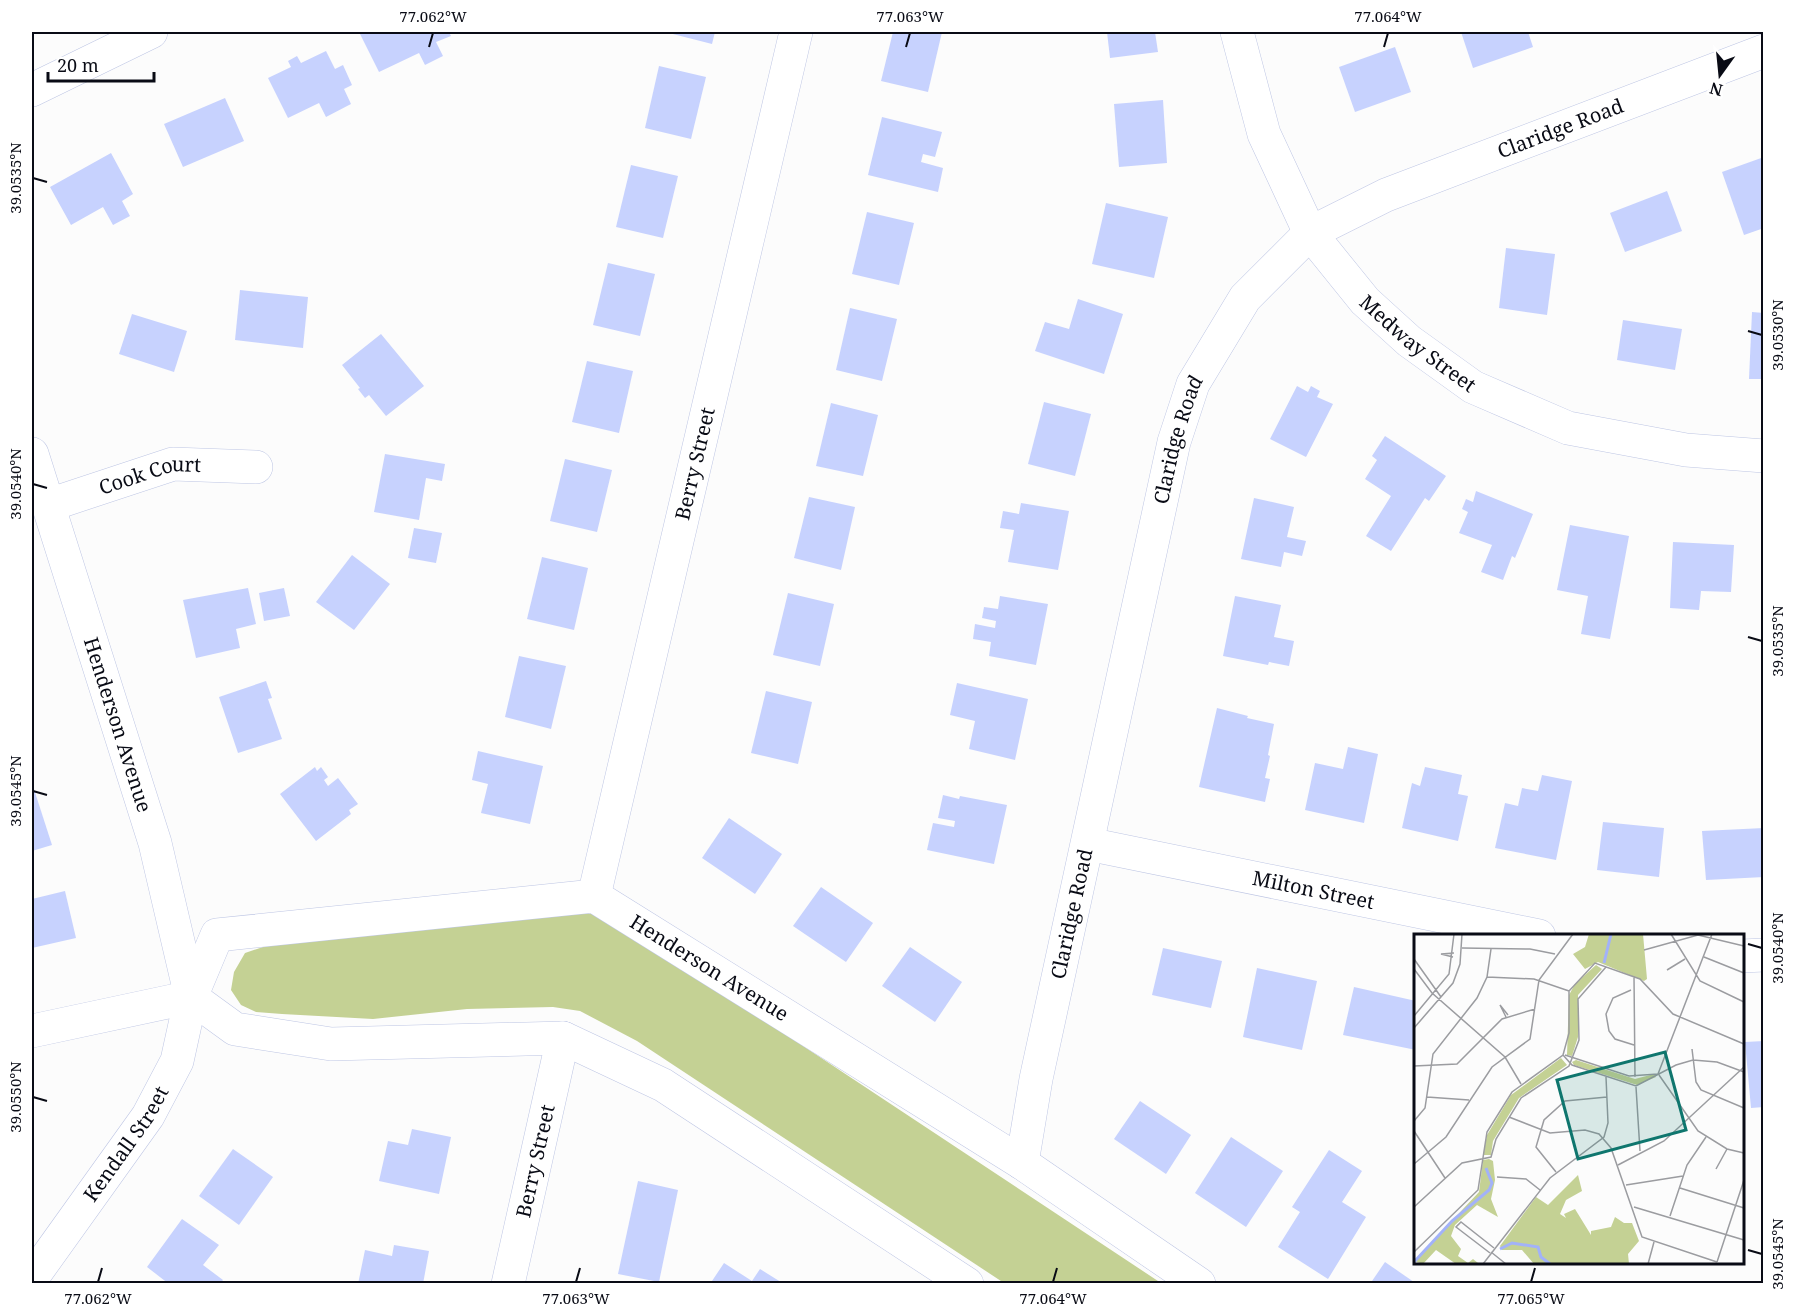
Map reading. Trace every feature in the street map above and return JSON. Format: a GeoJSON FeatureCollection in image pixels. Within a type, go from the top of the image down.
{"type":"FeatureCollection","features":[{"type":"Feature","properties":{"kind":"street"},"geometry":{"type":"LineString","coordinates":[[32,90],[151,32]]}},
{"type":"Feature","properties":{"kind":"street","name":"Berry Street"},"geometry":{"type":"LineString","coordinates":[[594,896],[796,32]]}},
{"type":"Feature","properties":{"kind":"street","name":"Medway Street"},"geometry":{"type":"LineString","coordinates":[[1237,32],[1264,134],[1310,233],[1365,301],[1409,341],[1473,387],[1568,428],[1686,450],[1764,456]]}},
{"type":"Feature","properties":{"kind":"street","name":"Claridge Road"},"geometry":{"type":"LineString","coordinates":[[1022,1163],[1036,1078],[1174,442],[1193,384],[1245,298],[1310,233],[1386,195],[1764,51]]}},
{"type":"Feature","properties":{"kind":"street","name":"Henderson Avenue"},"geometry":{"type":"LineString","coordinates":[[32,454],[155,843],[191,997]]}},
{"type":"Feature","properties":{"kind":"street","name":"Cook Court"},"geometry":{"type":"LineString","coordinates":[[49,505],[173,464],[256,467]]}},
{"type":"Feature","properties":{"kind":"street","name":"Milton Street"},"geometry":{"type":"LineString","coordinates":[[1088,844],[1529,934]]}},
{"type":"Feature","properties":{"kind":"street"},"geometry":{"type":"LineString","coordinates":[[191,997],[217,935],[594,896]]}},
{"type":"Feature","properties":{"kind":"street","name":"Henderson Avenue"},"geometry":{"type":"LineString","coordinates":[[594,896],[1022,1163],[1199,1284]]}},
{"type":"Feature","properties":{"kind":"street"},"geometry":{"type":"LineString","coordinates":[[1744,956],[1764,955]]}},
{"type":"Feature","properties":{"kind":"street"},"geometry":{"type":"LineString","coordinates":[[32,1031],[191,997],[235,1029],[331,1044],[563,1038],[663,1085],[967,1284]]}},
{"type":"Feature","properties":{"kind":"street","name":"Kendall Street"},"geometry":{"type":"LineString","coordinates":[[32,1278],[148,1116],[177,1061],[191,997]]}},
{"type":"Feature","properties":{"kind":"street","name":"Berry Street"},"geometry":{"type":"LineString","coordinates":[[508,1284],[563,1038]]}},
{"type":"Feature","properties":{"kind":"green space"},"geometry":{"type":"Polygon","coordinates":[[[573,910],[597,915],[678,963],[1161,1283],[1004,1283],[637,1041],[580,1011],[553,1007],[467,1009],[373,1019],[282,1014],[256,1012],[241,1005],[231,990],[234,972],[245,953],[281,941],[573,910]]]}},
{"type":"Feature","properties":{"kind":"building"},"geometry":{"type":"Polygon","coordinates":[[[359,32],[449,32],[451,36],[436,42],[443,56],[425,65],[419,53],[379,72],[359,32]]]}},
{"type":"Feature","properties":{"kind":"building"},"geometry":{"type":"Polygon","coordinates":[[[665,32],[715,32],[712,44],[665,32]]]}},
{"type":"Feature","properties":{"kind":"building"},"geometry":{"type":"Polygon","coordinates":[[[893,32],[942,32],[928,92],[881,81],[893,32]]]}},
{"type":"Feature","properties":{"kind":"building"},"geometry":{"type":"Polygon","coordinates":[[[1107,32],[1155,32],[1158,52],[1110,58],[1107,32]]]}},
{"type":"Feature","properties":{"kind":"building"},"geometry":{"type":"Polygon","coordinates":[[[1461,32],[1528,32],[1533,47],[1473,68],[1461,32]]]}},
{"type":"Feature","properties":{"kind":"building"},"geometry":{"type":"Polygon","coordinates":[[[1395,47],[1411,92],[1355,112],[1339,67],[1395,47]]]}},
{"type":"Feature","properties":{"kind":"building"},"geometry":{"type":"Polygon","coordinates":[[[326,51],[335,69],[343,65],[352,85],[344,89],[351,104],[326,117],[319,103],[288,118],[268,78],[291,67],[288,61],[297,56],[301,63],[326,51]]]}},
{"type":"Feature","properties":{"kind":"building"},"geometry":{"type":"Polygon","coordinates":[[[659,66],[706,77],[691,139],[645,128],[659,66]]]}},
{"type":"Feature","properties":{"kind":"building"},"geometry":{"type":"Polygon","coordinates":[[[225,98],[244,141],[183,167],[164,124],[225,98]]]}},
{"type":"Feature","properties":{"kind":"building"},"geometry":{"type":"Polygon","coordinates":[[[1163,100],[1167,163],[1119,167],[1114,104],[1163,100]]]}},
{"type":"Feature","properties":{"kind":"building"},"geometry":{"type":"Polygon","coordinates":[[[882,117],[942,132],[935,157],[923,154],[921,162],[943,168],[938,192],[868,175],[882,117]]]}},
{"type":"Feature","properties":{"kind":"building"},"geometry":{"type":"Polygon","coordinates":[[[111,153],[133,194],[122,201],[130,216],[113,225],[103,207],[71,225],[50,187],[111,153]]]}},
{"type":"Feature","properties":{"kind":"building"},"geometry":{"type":"Polygon","coordinates":[[[1764,157],[1764,228],[1744,235],[1722,172],[1764,157]]]}},
{"type":"Feature","properties":{"kind":"building"},"geometry":{"type":"Polygon","coordinates":[[[631,165],[678,176],[663,238],[616,227],[631,165]]]}},
{"type":"Feature","properties":{"kind":"building"},"geometry":{"type":"Polygon","coordinates":[[[1667,191],[1682,231],[1625,252],[1610,213],[1667,191]]]}},
{"type":"Feature","properties":{"kind":"building"},"geometry":{"type":"Polygon","coordinates":[[[1106,203],[1168,217],[1154,278],[1092,264],[1106,203]]]}},
{"type":"Feature","properties":{"kind":"building"},"geometry":{"type":"Polygon","coordinates":[[[867,212],[914,223],[899,285],[852,274],[867,212]]]}},
{"type":"Feature","properties":{"kind":"building"},"geometry":{"type":"Polygon","coordinates":[[[1506,248],[1555,254],[1547,315],[1499,308],[1506,248]]]}},
{"type":"Feature","properties":{"kind":"building"},"geometry":{"type":"Polygon","coordinates":[[[608,263],[655,274],[640,336],[593,325],[608,263]]]}},
{"type":"Feature","properties":{"kind":"building"},"geometry":{"type":"Polygon","coordinates":[[[240,290],[308,297],[303,348],[235,340],[240,290]]]}},
{"type":"Feature","properties":{"kind":"building"},"geometry":{"type":"Polygon","coordinates":[[[1078,299],[1123,314],[1104,374],[1035,351],[1045,322],[1069,329],[1078,299]]]}},
{"type":"Feature","properties":{"kind":"building"},"geometry":{"type":"Polygon","coordinates":[[[850,308],[897,319],[882,381],[836,370],[850,308]]]}},
{"type":"Feature","properties":{"kind":"building"},"geometry":{"type":"Polygon","coordinates":[[[1752,312],[1764,313],[1764,379],[1749,379],[1752,312]]]}},
{"type":"Feature","properties":{"kind":"building"},"geometry":{"type":"Polygon","coordinates":[[[132,314],[187,331],[174,372],[119,354],[132,314]]]}},
{"type":"Feature","properties":{"kind":"building"},"geometry":{"type":"Polygon","coordinates":[[[1623,320],[1682,329],[1675,370],[1617,360],[1623,320]]]}},
{"type":"Feature","properties":{"kind":"building"},"geometry":{"type":"Polygon","coordinates":[[[381,334],[424,386],[386,416],[369,395],[365,398],[342,365],[381,334]]]}},
{"type":"Feature","properties":{"kind":"building"},"geometry":{"type":"Polygon","coordinates":[[[587,361],[633,371],[619,433],[572,422],[587,361]]]}},
{"type":"Feature","properties":{"kind":"building"},"geometry":{"type":"Polygon","coordinates":[[[1297,386],[1308,392],[1311,386],[1320,391],[1317,397],[1333,404],[1306,457],[1270,439],[1297,386]]]}},
{"type":"Feature","properties":{"kind":"building"},"geometry":{"type":"Polygon","coordinates":[[[1044,402],[1091,414],[1075,476],[1028,464],[1044,402]]]}},
{"type":"Feature","properties":{"kind":"building"},"geometry":{"type":"Polygon","coordinates":[[[831,403],[878,415],[863,476],[816,466],[831,403]]]}},
{"type":"Feature","properties":{"kind":"building"},"geometry":{"type":"Polygon","coordinates":[[[1385,436],[1446,476],[1429,501],[1425,498],[1391,551],[1366,536],[1391,496],[1365,479],[1377,460],[1372,456],[1385,436]]]}},
{"type":"Feature","properties":{"kind":"building"},"geometry":{"type":"Polygon","coordinates":[[[385,454],[445,464],[442,481],[426,478],[419,520],[374,512],[385,454]]]}},
{"type":"Feature","properties":{"kind":"building"},"geometry":{"type":"Polygon","coordinates":[[[565,459],[612,470],[597,532],[550,521],[565,459]]]}},
{"type":"Feature","properties":{"kind":"building"},"geometry":{"type":"Polygon","coordinates":[[[1476,491],[1533,514],[1515,558],[1512,556],[1503,580],[1481,572],[1492,545],[1459,533],[1468,512],[1462,509],[1466,499],[1473,502],[1476,491]]]}},
{"type":"Feature","properties":{"kind":"building"},"geometry":{"type":"Polygon","coordinates":[[[809,497],[855,507],[841,570],[794,558],[809,497]]]}},
{"type":"Feature","properties":{"kind":"building"},"geometry":{"type":"Polygon","coordinates":[[[1254,498],[1294,507],[1287,537],[1306,541],[1302,556],[1284,552],[1281,567],[1241,559],[1254,498]]]}},
{"type":"Feature","properties":{"kind":"building"},"geometry":{"type":"Polygon","coordinates":[[[1021,503],[1069,511],[1058,570],[1008,562],[1014,530],[1000,528],[1003,511],[1019,514],[1021,503]]]}},
{"type":"Feature","properties":{"kind":"building"},"geometry":{"type":"Polygon","coordinates":[[[1570,525],[1629,536],[1610,639],[1581,634],[1588,596],[1557,590],[1570,525]]]}},
{"type":"Feature","properties":{"kind":"building"},"geometry":{"type":"Polygon","coordinates":[[[414,528],[442,533],[436,563],[408,558],[414,528]]]}},
{"type":"Feature","properties":{"kind":"building"},"geometry":{"type":"Polygon","coordinates":[[[1673,542],[1734,545],[1731,592],[1701,591],[1699,610],[1670,608],[1673,542]]]}},
{"type":"Feature","properties":{"kind":"building"},"geometry":{"type":"Polygon","coordinates":[[[352,555],[390,584],[354,630],[316,602],[352,555]]]}},
{"type":"Feature","properties":{"kind":"building"},"geometry":{"type":"Polygon","coordinates":[[[542,557],[588,568],[574,630],[527,619],[542,557]]]}},
{"type":"Feature","properties":{"kind":"building"},"geometry":{"type":"Polygon","coordinates":[[[248,588],[256,624],[236,629],[240,648],[196,658],[183,600],[248,588]]]}},
{"type":"Feature","properties":{"kind":"building"},"geometry":{"type":"Polygon","coordinates":[[[284,588],[290,616],[264,621],[259,593],[284,588]]]}},
{"type":"Feature","properties":{"kind":"building"},"geometry":{"type":"Polygon","coordinates":[[[788,593],[834,604],[820,666],[773,655],[788,593]]]}},
{"type":"Feature","properties":{"kind":"building"},"geometry":{"type":"Polygon","coordinates":[[[1000,596],[1048,604],[1036,665],[989,656],[991,642],[973,639],[975,624],[995,628],[996,621],[982,618],[984,607],[998,609],[1000,596]]]}},
{"type":"Feature","properties":{"kind":"building"},"geometry":{"type":"Polygon","coordinates":[[[1235,596],[1281,605],[1274,637],[1294,641],[1289,666],[1269,662],[1268,665],[1223,656],[1235,596]]]}},
{"type":"Feature","properties":{"kind":"building"},"geometry":{"type":"Polygon","coordinates":[[[519,656],[566,666],[551,729],[505,717],[519,656]]]}},
{"type":"Feature","properties":{"kind":"building"},"geometry":{"type":"Polygon","coordinates":[[[266,681],[272,698],[268,699],[282,739],[238,753],[219,697],[266,681]]]}},
{"type":"Feature","properties":{"kind":"building"},"geometry":{"type":"Polygon","coordinates":[[[957,683],[1028,699],[1015,760],[969,749],[975,721],[950,715],[957,683]]]}},
{"type":"Feature","properties":{"kind":"building"},"geometry":{"type":"Polygon","coordinates":[[[766,691],[812,702],[798,764],[751,753],[766,691]]]}},
{"type":"Feature","properties":{"kind":"building"},"geometry":{"type":"Polygon","coordinates":[[[1217,708],[1274,724],[1265,778],[1270,779],[1265,802],[1199,787],[1217,708]]]}},
{"type":"Feature","properties":{"kind":"building"},"geometry":{"type":"Polygon","coordinates":[[[1348,747],[1378,754],[1364,823],[1305,810],[1315,763],[1343,769],[1348,747]]]}},
{"type":"Feature","properties":{"kind":"building"},"geometry":{"type":"Polygon","coordinates":[[[478,751],[543,766],[530,824],[481,813],[488,784],[472,780],[478,751]]]}},
{"type":"Feature","properties":{"kind":"building"},"geometry":{"type":"Polygon","coordinates":[[[315,767],[317,771],[321,767],[328,777],[324,780],[328,786],[338,778],[358,804],[349,810],[351,814],[316,841],[280,794],[315,767]]]}},
{"type":"Feature","properties":{"kind":"building"},"geometry":{"type":"Polygon","coordinates":[[[1425,767],[1462,775],[1458,794],[1468,796],[1458,841],[1402,828],[1412,783],[1420,786],[1425,767]]]}},
{"type":"Feature","properties":{"kind":"building"},"geometry":{"type":"Polygon","coordinates":[[[1542,775],[1572,781],[1556,860],[1495,848],[1505,803],[1518,806],[1522,788],[1538,791],[1542,775]]]}},
{"type":"Feature","properties":{"kind":"building"},"geometry":{"type":"Polygon","coordinates":[[[32,783],[52,845],[32,851],[32,783]]]}},
{"type":"Feature","properties":{"kind":"building"},"geometry":{"type":"Polygon","coordinates":[[[943,795],[1007,805],[994,864],[927,850],[933,823],[954,827],[955,821],[938,818],[943,795]]]}},
{"type":"Feature","properties":{"kind":"building"},"geometry":{"type":"Polygon","coordinates":[[[729,818],[782,854],[755,894],[702,858],[729,818]]]}},
{"type":"Feature","properties":{"kind":"building"},"geometry":{"type":"Polygon","coordinates":[[[1603,822],[1664,828],[1659,877],[1597,870],[1603,822]]]}},
{"type":"Feature","properties":{"kind":"building"},"geometry":{"type":"Polygon","coordinates":[[[1764,828],[1764,877],[1706,880],[1702,831],[1764,828]]]}},
{"type":"Feature","properties":{"kind":"building"},"geometry":{"type":"Polygon","coordinates":[[[821,887],[873,923],[846,962],[793,926],[821,887]]]}},
{"type":"Feature","properties":{"kind":"building"},"geometry":{"type":"Polygon","coordinates":[[[65,891],[76,938],[32,948],[32,899],[65,891]]]}},
{"type":"Feature","properties":{"kind":"building"},"geometry":{"type":"Polygon","coordinates":[[[910,947],[962,982],[935,1022],[882,986],[910,947]]]}},
{"type":"Feature","properties":{"kind":"building"},"geometry":{"type":"Polygon","coordinates":[[[1163,948],[1222,961],[1211,1008],[1152,995],[1163,948]]]}},
{"type":"Feature","properties":{"kind":"building"},"geometry":{"type":"Polygon","coordinates":[[[1257,968],[1317,981],[1302,1050],[1243,1037],[1257,968]]]}},
{"type":"Feature","properties":{"kind":"building"},"geometry":{"type":"Polygon","coordinates":[[[1354,987],[1414,1001],[1414,1050],[1343,1035],[1354,987]]]}},
{"type":"Feature","properties":{"kind":"building"},"geometry":{"type":"Polygon","coordinates":[[[1764,1041],[1764,1107],[1751,1108],[1745,1042],[1764,1041]]]}},
{"type":"Feature","properties":{"kind":"building"},"geometry":{"type":"Polygon","coordinates":[[[1140,1101],[1191,1135],[1166,1174],[1114,1139],[1140,1101]]]}},
{"type":"Feature","properties":{"kind":"building"},"geometry":{"type":"Polygon","coordinates":[[[412,1129],[451,1137],[439,1194],[379,1181],[388,1141],[408,1145],[412,1129]]]}},
{"type":"Feature","properties":{"kind":"building"},"geometry":{"type":"Polygon","coordinates":[[[1231,1137],[1283,1171],[1246,1227],[1195,1193],[1231,1137]]]}},
{"type":"Feature","properties":{"kind":"building"},"geometry":{"type":"Polygon","coordinates":[[[233,1149],[273,1177],[239,1225],[199,1196],[233,1149]]]}},
{"type":"Feature","properties":{"kind":"building"},"geometry":{"type":"Polygon","coordinates":[[[1329,1150],[1362,1171],[1342,1202],[1366,1217],[1328,1279],[1278,1247],[1300,1212],[1292,1207],[1329,1150]]]}},
{"type":"Feature","properties":{"kind":"building"},"geometry":{"type":"Polygon","coordinates":[[[638,1181],[678,1190],[659,1282],[618,1274],[638,1181]]]}},
{"type":"Feature","properties":{"kind":"building"},"geometry":{"type":"Polygon","coordinates":[[[182,1219],[219,1245],[203,1265],[223,1280],[220,1284],[169,1284],[147,1267],[182,1219]]]}},
{"type":"Feature","properties":{"kind":"building"},"geometry":{"type":"Polygon","coordinates":[[[394,1245],[429,1251],[423,1284],[358,1284],[365,1250],[392,1256],[394,1245]]]}},
{"type":"Feature","properties":{"kind":"building"},"geometry":{"type":"Polygon","coordinates":[[[1385,1262],[1411,1280],[1416,1284],[1370,1284],[1385,1262]]]}},
{"type":"Feature","properties":{"kind":"building"},"geometry":{"type":"Polygon","coordinates":[[[724,1263],[752,1281],[760,1269],[784,1284],[710,1284],[724,1263]]]}}]}
